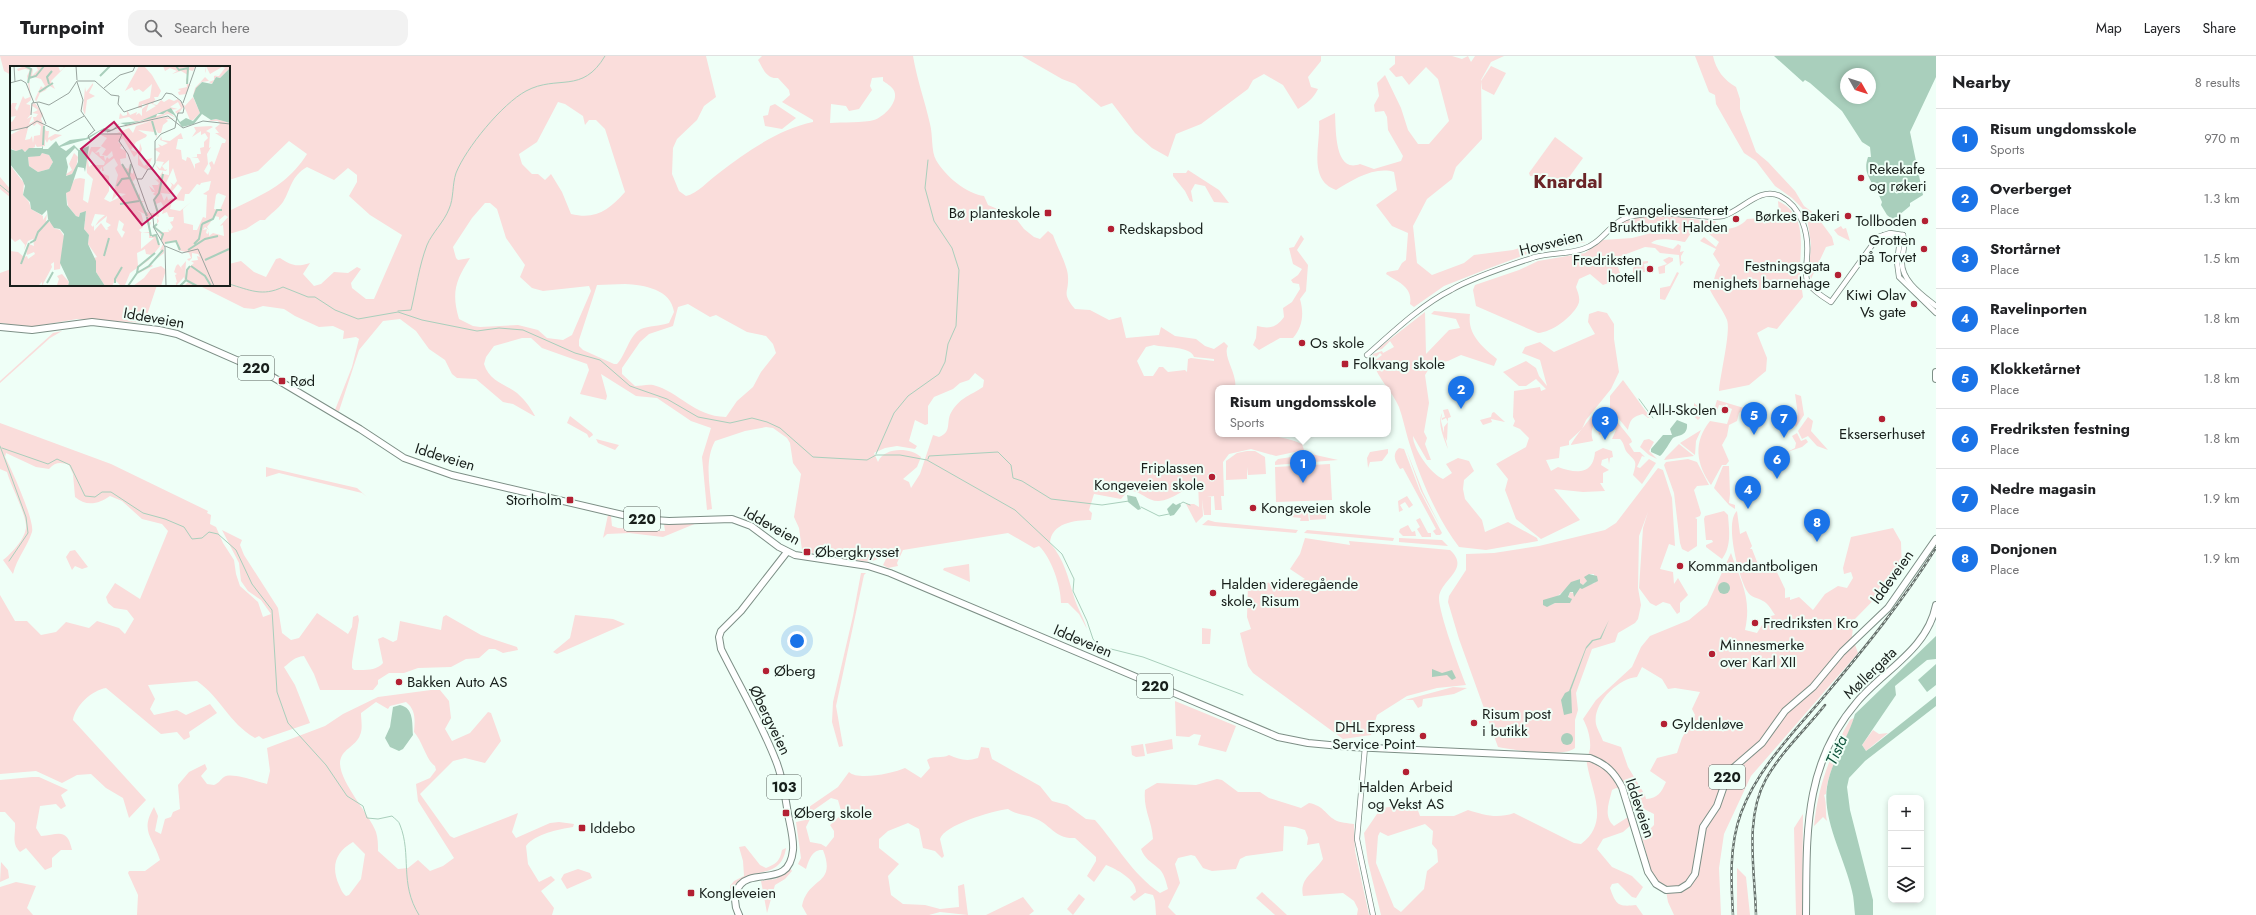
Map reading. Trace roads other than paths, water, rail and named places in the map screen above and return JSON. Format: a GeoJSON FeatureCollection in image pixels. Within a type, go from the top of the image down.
{"type":"FeatureCollection","features":[{"type":"Feature","properties":{"kind":"main road","name":"Iddeveien"},"geometry":{"type":"LineString","coordinates":[[0,327],[32,330],[92,322],[159,330],[177,334],[266,373],[360,429],[397,454],[425,466],[452,475],[628,516],[669,521],[718,518],[738,520],[751,526],[787,552],[807,558],[868,566],[890,573],[1270,734],[1308,743],[1581,757],[1597,761],[1610,769],[1622,787],[1645,865],[1652,880],[1666,890],[1680,889],[1688,884],[1695,874],[1703,827],[1717,806],[1724,783],[1732,769],[1762,743],[1785,711],[1813,687],[1842,652],[1888,608],[1936,539]]}},
{"type":"Feature","properties":{"kind":"main road"},"geometry":{"type":"LineString","coordinates":[[1936,372],[1936,379]]}},
{"type":"Feature","properties":{"kind":"main road","name":"Øbergveien"},"geometry":{"type":"LineString","coordinates":[[739,915],[735,899],[739,886],[748,880],[773,876],[781,872],[791,858],[792,844],[784,786],[776,760],[721,649],[718,637],[724,627],[741,610],[787,552]]}},
{"type":"Feature","properties":{"kind":"main road","name":"Møllergata"},"geometry":{"type":"LineString","coordinates":[[1806,915],[1808,812],[1814,782],[1825,752],[1851,709],[1869,688],[1915,647],[1924,635],[1933,616],[1936,605]]}},
{"type":"Feature","properties":{"kind":"street","name":"Hovsveien"},"geometry":{"type":"LineString","coordinates":[[1367,355],[1429,304],[1450,290],[1535,257],[1583,249],[1597,242],[1621,220],[1644,214],[1721,216],[1731,213],[1760,195],[1773,194],[1780,196],[1798,212],[1805,227],[1808,248],[1806,277],[1811,286],[1831,302],[1883,235],[1896,233],[1903,235]]}},
{"type":"Feature","properties":{"kind":"street"},"geometry":{"type":"LineString","coordinates":[[1903,235],[1905,240],[1902,261],[1903,274],[1910,283],[1936,306]]}},
{"type":"Feature","properties":{"kind":"street"},"geometry":{"type":"LineString","coordinates":[[1903,235],[1900,240],[1896,262],[1899,278],[1936,313]]}},
{"type":"Feature","properties":{"kind":"street"},"geometry":{"type":"LineString","coordinates":[[1365,747],[1363,793],[1357,839],[1373,915]]}},
{"type":"Feature","properties":{"kind":"waterway"},"geometry":{"type":"LineString","coordinates":[[398,311],[411,310],[427,245],[449,209],[452,200],[456,173],[476,139],[506,106],[526,91],[538,86],[578,80],[587,76],[596,68],[605,56]]}},
{"type":"Feature","properties":{"kind":"waterway"},"geometry":{"type":"LineString","coordinates":[[876,454],[894,413],[908,396],[939,374],[945,362],[948,344],[956,326],[959,270],[952,248],[934,221],[925,188],[928,160]]}},
{"type":"Feature","properties":{"kind":"waterway"},"geometry":{"type":"LineString","coordinates":[[0,185],[10,193]]}},
{"type":"Feature","properties":{"kind":"waterway"},"geometry":{"type":"LineString","coordinates":[[230,284],[256,292],[269,292],[283,287],[308,297],[315,297],[335,310],[358,319],[398,312],[422,320],[477,331],[499,328],[523,330],[575,353],[600,360],[630,386],[667,399],[698,417],[730,423],[752,418],[767,422],[780,428],[813,457],[867,460],[876,455],[900,455],[927,460],[1015,510],[1062,554],[1074,579],[1073,591],[1087,621],[1093,639],[1099,646],[1143,657],[1243,695]]}},
{"type":"Feature","properties":{"kind":"waterway"},"geometry":{"type":"LineString","coordinates":[[1639,399],[1653,418]]}},
{"type":"Feature","properties":{"kind":"waterway"},"geometry":{"type":"LineString","coordinates":[[0,446],[26,517],[28,533],[9,561]]}},
{"type":"Feature","properties":{"kind":"waterway"},"geometry":{"type":"LineString","coordinates":[[2,448],[48,464],[57,459],[70,465],[85,496],[95,497],[102,492],[111,492],[143,513],[165,519],[184,527],[192,539],[202,538],[209,532],[218,534],[236,550],[252,584],[272,610],[277,692],[288,723],[326,765],[347,796],[363,806],[367,818],[378,819],[392,816],[399,822],[405,847],[409,892],[419,915]]}},
{"type":"Feature","properties":{"kind":"waterway"},"geometry":{"type":"LineString","coordinates":[[928,459],[929,456],[998,452],[1011,465],[1013,478],[1022,481],[1051,499],[1102,505],[1129,501]]}},
{"type":"Feature","properties":{"kind":"waterway"},"geometry":{"type":"LineString","coordinates":[[1180,504],[1183,502],[1190,505]]}},
{"type":"Feature","properties":{"kind":"waterway"},"geometry":{"type":"LineString","coordinates":[[1141,507],[1159,516],[1169,514]]}},
{"type":"Feature","properties":{"kind":"railway"},"geometry":{"type":"LineString","coordinates":[[1733,915],[1731,876],[1734,838],[1737,825],[1748,796],[1757,780],[1779,750],[1884,622],[1911,586],[1936,548]]}},
{"type":"Feature","properties":{"kind":"railway"},"geometry":{"type":"LineString","coordinates":[[1756,915],[1752,846],[1755,811],[1759,795],[1766,779],[1779,759],[1825,705]]}},
{"type":"Feature","properties":{"kind":"place","name":"Rekekafe og røkeri"},"geometry":{"type":"Point","coordinates":[1861,178]}},
{"type":"Feature","properties":{"kind":"place","name":"Bø planteskole"},"geometry":{"type":"Point","coordinates":[1048,213]}},
{"type":"Feature","properties":{"kind":"place","name":"Børkes Bakeri"},"geometry":{"type":"Point","coordinates":[1848,216]}},
{"type":"Feature","properties":{"kind":"place","name":"Evangeliesenteret Bruktbutikk Halden"},"geometry":{"type":"Point","coordinates":[1736,219]}},
{"type":"Feature","properties":{"kind":"place","name":"Tollboden"},"geometry":{"type":"Point","coordinates":[1925,221]}},
{"type":"Feature","properties":{"kind":"place","name":"Redskapsbod"},"geometry":{"type":"Point","coordinates":[1111,229]}},
{"type":"Feature","properties":{"kind":"place","name":"Grotten på Torvet"},"geometry":{"type":"Point","coordinates":[1924,249]}},
{"type":"Feature","properties":{"kind":"place","name":"Fredriksten hotell"},"geometry":{"type":"Point","coordinates":[1650,269]}},
{"type":"Feature","properties":{"kind":"place","name":"Festningsgata menighets barnehage"},"geometry":{"type":"Point","coordinates":[1838,275]}},
{"type":"Feature","properties":{"kind":"place","name":"Kiwi Olav Vs gate"},"geometry":{"type":"Point","coordinates":[1914,304]}},
{"type":"Feature","properties":{"kind":"place","name":"Os skole"},"geometry":{"type":"Point","coordinates":[1302,343]}},
{"type":"Feature","properties":{"kind":"place","name":"Folkvang skole"},"geometry":{"type":"Point","coordinates":[1345,364]}},
{"type":"Feature","properties":{"kind":"place","name":"Rød"},"geometry":{"type":"Point","coordinates":[282,381]}},
{"type":"Feature","properties":{"kind":"place","name":"Overberget"},"geometry":{"type":"Point","coordinates":[1461,409]}},
{"type":"Feature","properties":{"kind":"place","name":"All-I-Skolen"},"geometry":{"type":"Point","coordinates":[1725,410]}},
{"type":"Feature","properties":{"kind":"place","name":"Ekserserhuset"},"geometry":{"type":"Point","coordinates":[1882,419]}},
{"type":"Feature","properties":{"kind":"place","name":"Klokketårnet"},"geometry":{"type":"Point","coordinates":[1754,435]}},
{"type":"Feature","properties":{"kind":"place","name":"Nedre magasin"},"geometry":{"type":"Point","coordinates":[1784,438]}},
{"type":"Feature","properties":{"kind":"place","name":"Stortårnet"},"geometry":{"type":"Point","coordinates":[1605,440]}},
{"type":"Feature","properties":{"kind":"place","name":"Friplassen Kongeveien skole"},"geometry":{"type":"Point","coordinates":[1212,477]}},
{"type":"Feature","properties":{"kind":"place","name":"Fredriksten festning"},"geometry":{"type":"Point","coordinates":[1777,479]}},
{"type":"Feature","properties":{"kind":"place","name":"Risum ungdomsskole"},"geometry":{"type":"Point","coordinates":[1303,483]}},
{"type":"Feature","properties":{"kind":"place","name":"Storholm"},"geometry":{"type":"Point","coordinates":[570,500]}},
{"type":"Feature","properties":{"kind":"place","name":"Kongeveien skole"},"geometry":{"type":"Point","coordinates":[1253,508]}},
{"type":"Feature","properties":{"kind":"place","name":"Ravelinporten"},"geometry":{"type":"Point","coordinates":[1748,509]}},
{"type":"Feature","properties":{"kind":"place","name":"Donjonen"},"geometry":{"type":"Point","coordinates":[1817,542]}},
{"type":"Feature","properties":{"kind":"place","name":"Øbergkrysset"},"geometry":{"type":"Point","coordinates":[807,552]}},
{"type":"Feature","properties":{"kind":"place","name":"Kommandantboligen"},"geometry":{"type":"Point","coordinates":[1680,566]}},
{"type":"Feature","properties":{"kind":"place","name":"Halden videregående skole, Risum"},"geometry":{"type":"Point","coordinates":[1213,593]}},
{"type":"Feature","properties":{"kind":"place","name":"Fredriksten Kro"},"geometry":{"type":"Point","coordinates":[1755,623]}},
{"type":"Feature","properties":{"kind":"place","name":"Minnesmerke over Karl XII"},"geometry":{"type":"Point","coordinates":[1712,654]}},
{"type":"Feature","properties":{"kind":"place","name":"Øberg"},"geometry":{"type":"Point","coordinates":[766,671]}},
{"type":"Feature","properties":{"kind":"place","name":"Bakken Auto AS"},"geometry":{"type":"Point","coordinates":[399,682]}},
{"type":"Feature","properties":{"kind":"place","name":"Risum post i butikk"},"geometry":{"type":"Point","coordinates":[1474,723]}},
{"type":"Feature","properties":{"kind":"place","name":"Gyldenløve"},"geometry":{"type":"Point","coordinates":[1664,724]}},
{"type":"Feature","properties":{"kind":"place","name":"DHL Express Service Point"},"geometry":{"type":"Point","coordinates":[1423,736]}},
{"type":"Feature","properties":{"kind":"place","name":"Halden Arbeid og Vekst AS"},"geometry":{"type":"Point","coordinates":[1406,772]}},
{"type":"Feature","properties":{"kind":"place","name":"Øberg skole"},"geometry":{"type":"Point","coordinates":[786,813]}},
{"type":"Feature","properties":{"kind":"place","name":"Iddebo"},"geometry":{"type":"Point","coordinates":[582,828]}},
{"type":"Feature","properties":{"kind":"place","name":"Kongleveien"},"geometry":{"type":"Point","coordinates":[691,893]}},
{"type":"Feature","properties":{"kind":"district","name":"Knardal"},"geometry":{"type":"Point","coordinates":[1568,181]}},
{"type":"Feature","properties":{"kind":"water label","name":"Tista"},"geometry":{"type":"Point","coordinates":[1836,750]}}]}
